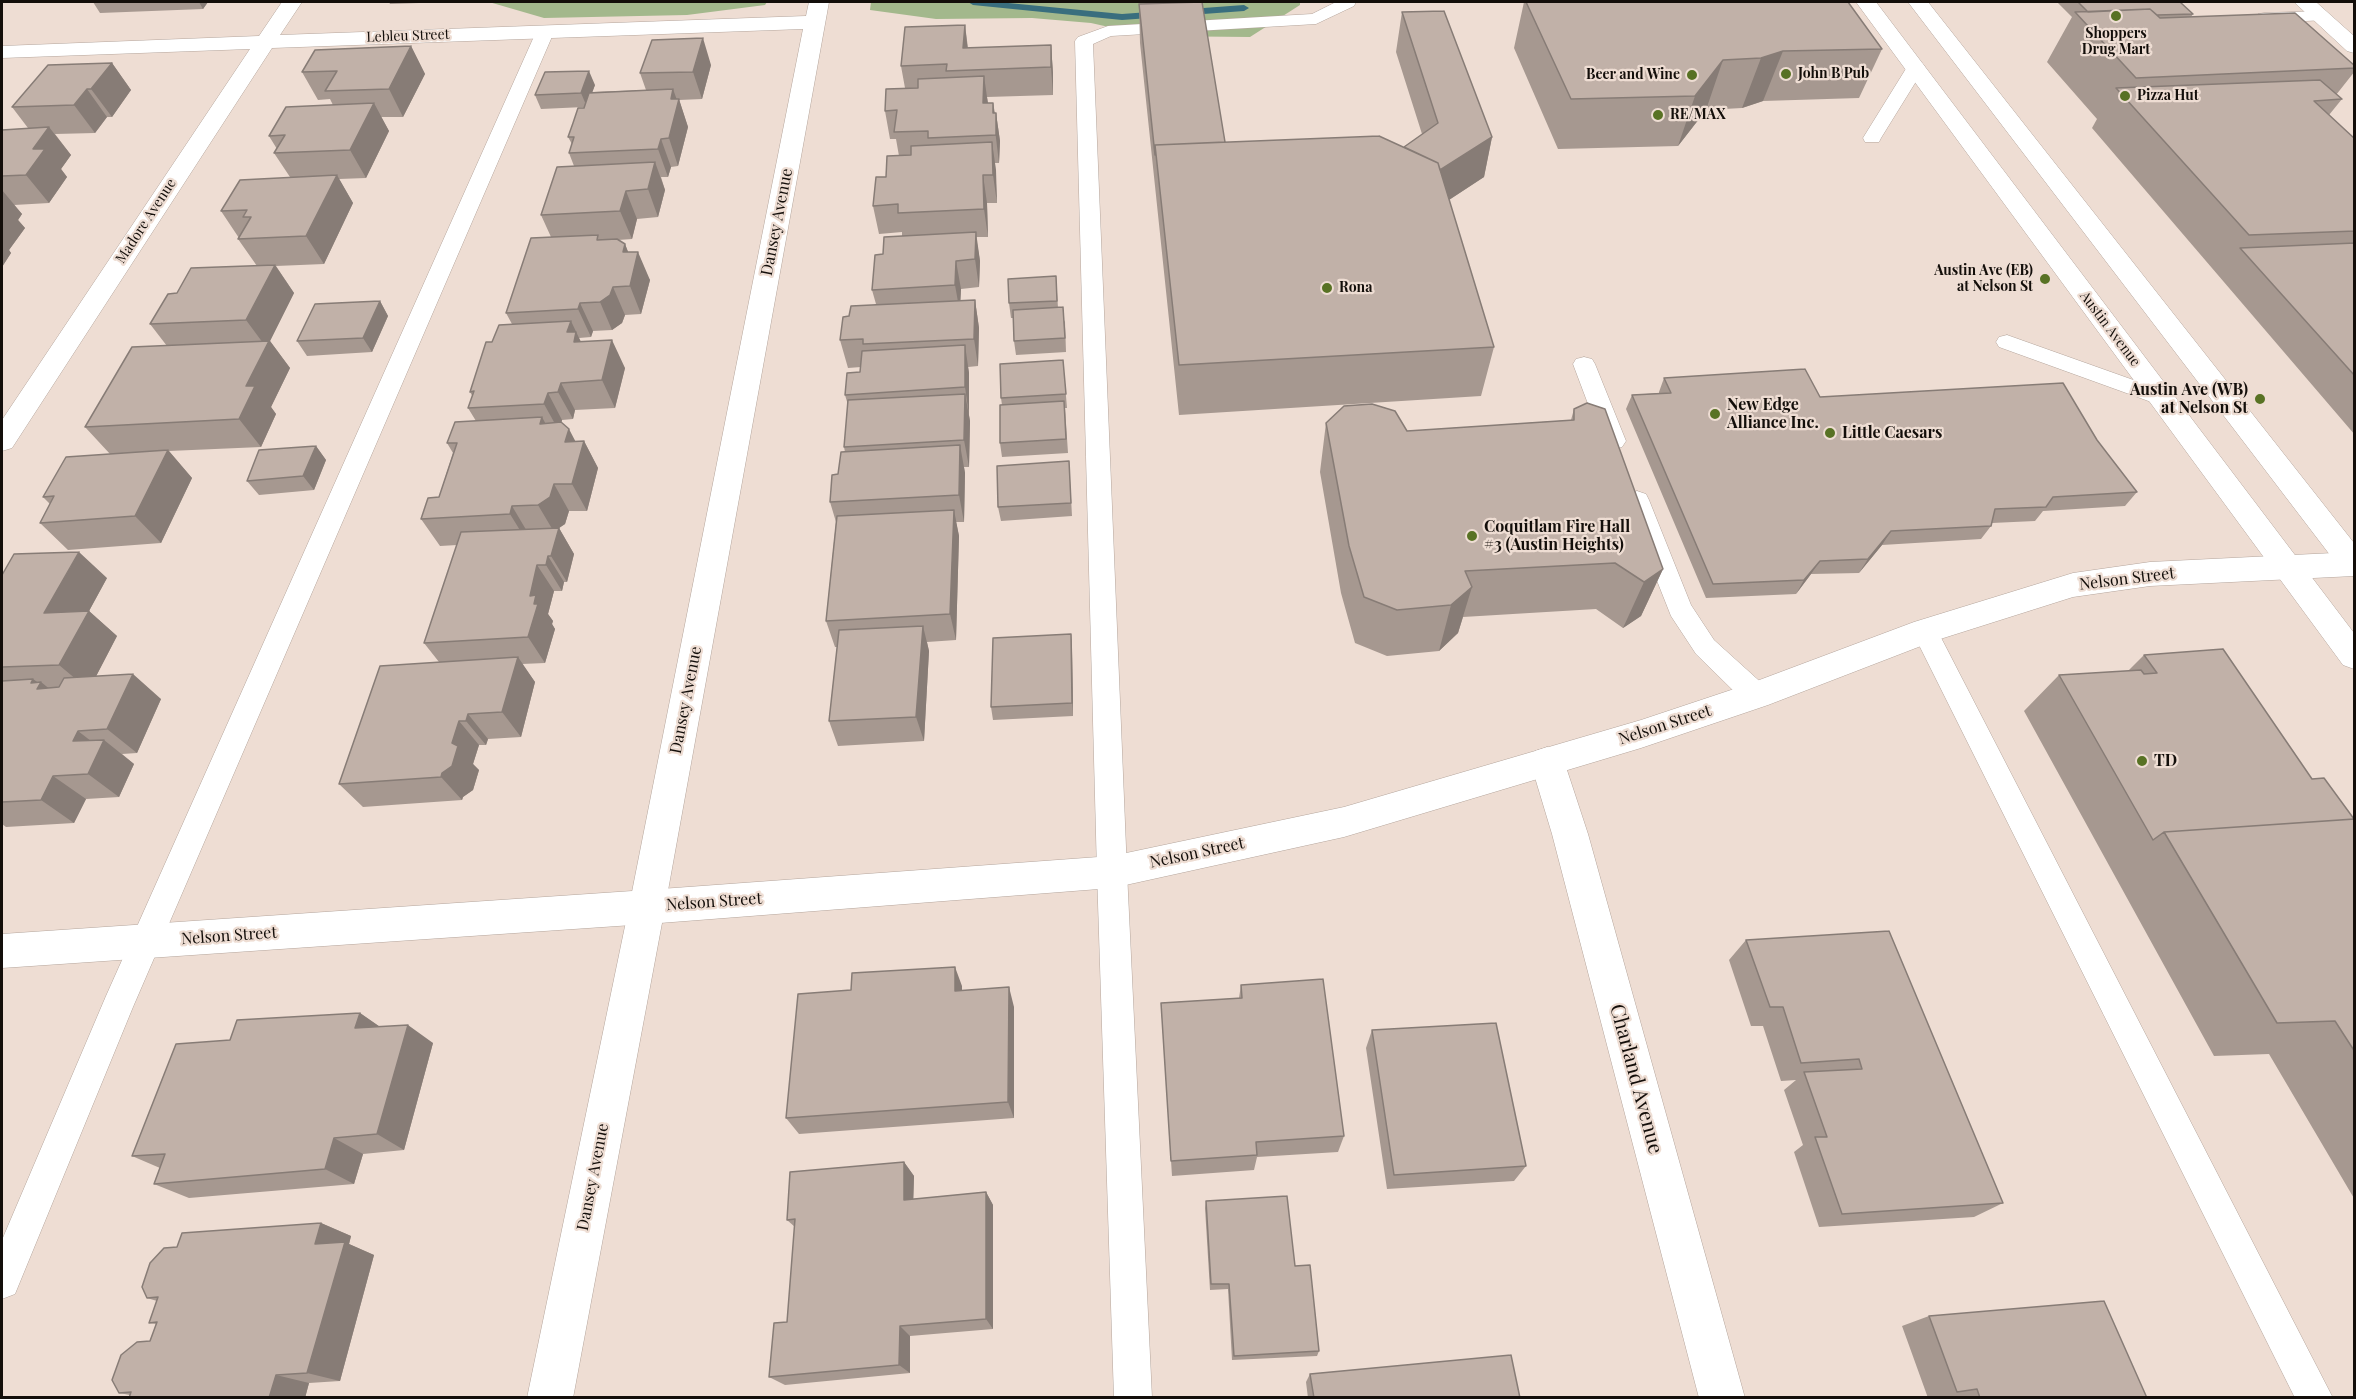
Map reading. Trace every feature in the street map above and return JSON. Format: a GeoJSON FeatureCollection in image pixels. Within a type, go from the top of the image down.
{"type":"FeatureCollection","features":[{"type":"Feature","properties":{"kind":"street","name":"Madore Avenue"},"geometry":{"type":"LineString","coordinates":[[2,441],[292,2]]}},
{"type":"Feature","properties":{"kind":"street","name":"Austin Avenue"},"geometry":{"type":"LineString","coordinates":[[1866,2],[2355,656]]}},
{"type":"Feature","properties":{"kind":"street"},"geometry":{"type":"LineString","coordinates":[[1918,2],[2355,564]]}},
{"type":"Feature","properties":{"kind":"street"},"geometry":{"type":"LineString","coordinates":[[2304,2],[2355,47]]}},
{"type":"Feature","properties":{"kind":"street","name":"Lebleu Street"},"geometry":{"type":"LineString","coordinates":[[2,52],[545,32],[817,12]]}},
{"type":"Feature","properties":{"kind":"street","name":"Dansey Avenue"},"geometry":{"type":"LineString","coordinates":[[550,1398],[647,908],[817,12]]}},
{"type":"Feature","properties":{"kind":"street","name":"Nelson Street"},"geometry":{"type":"LineString","coordinates":[[2,951],[647,908],[1112,872],[1344,822],[1641,734],[1756,695],[1924,631],[2073,585],[2150,574],[2355,564]]}},
{"type":"Feature","properties":{"kind":"street","name":"Charland Avenue"},"geometry":{"type":"LineString","coordinates":[[1547,760],[1570,834],[1722,1398]]}},
{"type":"Feature","properties":{"kind":"lane"},"geometry":{"type":"LineString","coordinates":[[1133,1398],[1112,872],[1084,41],[1108,31],[1316,19],[1348,2]]}},
{"type":"Feature","properties":{"kind":"lane"},"geometry":{"type":"LineString","coordinates":[[2250,19],[2320,16]]}},
{"type":"Feature","properties":{"kind":"lane"},"geometry":{"type":"LineString","coordinates":[[2,1281],[147,941],[545,32]]}},
{"type":"Feature","properties":{"kind":"lane"},"geometry":{"type":"LineString","coordinates":[[1872,138],[1916,67]]}},
{"type":"Feature","properties":{"kind":"lane"},"geometry":{"type":"LineString","coordinates":[[2007,342],[2162,398]]}},
{"type":"Feature","properties":{"kind":"lane"},"geometry":{"type":"LineString","coordinates":[[1584,364],[1680,609],[1705,647],[1756,695]]}},
{"type":"Feature","properties":{"kind":"lane"},"geometry":{"type":"LineString","coordinates":[[1924,631],[2315,1398]]}},
{"type":"Feature","properties":{"kind":"green space"},"geometry":{"type":"Polygon","coordinates":[[[489,2],[767,2],[765,5],[687,15],[544,18],[489,2]]]}},
{"type":"Feature","properties":{"kind":"green space"},"geometry":{"type":"Polygon","coordinates":[[[871,2],[1300,2],[1300,5],[1250,37],[1149,36],[1091,23],[1032,18],[936,19],[870,10],[871,2]]]}},
{"type":"Feature","properties":{"kind":"building"},"geometry":{"type":"Polygon","coordinates":[[[1202,2],[1225,142],[1155,145],[1155,155],[1139,4],[1202,2]]]}},
{"type":"Feature","properties":{"kind":"building"},"geometry":{"type":"Polygon","coordinates":[[[1526,2],[1848,2],[1882,49],[1783,51],[1761,58],[1723,60],[1695,96],[1571,99],[1526,2]]]}},
{"type":"Feature","properties":{"kind":"building"},"geometry":{"type":"Polygon","coordinates":[[[2078,2],[2180,2],[2193,14],[2157,15],[2150,9],[2088,12],[2078,2]]]}},
{"type":"Feature","properties":{"kind":"building"},"geometry":{"type":"Polygon","coordinates":[[[2150,9],[2160,18],[2295,13],[2355,68],[2136,78],[2075,12],[2150,9]]]}},
{"type":"Feature","properties":{"kind":"building"},"geometry":{"type":"Polygon","coordinates":[[[1444,11],[1492,137],[1440,170],[1438,163],[1404,147],[1438,123],[1402,12],[1444,11]]]}},
{"type":"Feature","properties":{"kind":"building"},"geometry":{"type":"Polygon","coordinates":[[[965,25],[963,48],[1051,45],[1051,67],[946,71],[947,64],[901,66],[905,27],[965,25]]]}},
{"type":"Feature","properties":{"kind":"building"},"geometry":{"type":"Polygon","coordinates":[[[703,38],[693,72],[640,73],[652,40],[703,38]]]}},
{"type":"Feature","properties":{"kind":"building"},"geometry":{"type":"Polygon","coordinates":[[[411,46],[389,89],[325,91],[337,71],[302,72],[315,50],[411,46]]]}},
{"type":"Feature","properties":{"kind":"building"},"geometry":{"type":"Polygon","coordinates":[[[112,63],[91,89],[87,89],[74,105],[12,107],[48,65],[112,63]]]}},
{"type":"Feature","properties":{"kind":"building"},"geometry":{"type":"Polygon","coordinates":[[[589,71],[581,93],[535,95],[545,72],[589,71]]]}},
{"type":"Feature","properties":{"kind":"building"},"geometry":{"type":"Polygon","coordinates":[[[984,76],[983,103],[993,103],[993,113],[996,113],[996,135],[928,138],[928,131],[894,132],[897,110],[885,111],[886,89],[918,88],[918,79],[984,76]]]}},
{"type":"Feature","properties":{"kind":"building"},"geometry":{"type":"Polygon","coordinates":[[[2320,80],[2342,99],[2314,101],[2355,139],[2355,231],[2249,235],[2116,88],[2320,80]]]}},
{"type":"Feature","properties":{"kind":"building"},"geometry":{"type":"Polygon","coordinates":[[[673,89],[671,99],[679,99],[669,138],[661,139],[658,149],[569,153],[574,137],[568,137],[578,108],[584,108],[589,93],[673,89]]]}},
{"type":"Feature","properties":{"kind":"building"},"geometry":{"type":"Polygon","coordinates":[[[374,103],[350,150],[274,153],[285,135],[269,136],[286,107],[374,103]]]}},
{"type":"Feature","properties":{"kind":"building"},"geometry":{"type":"Polygon","coordinates":[[[49,127],[33,149],[45,149],[26,175],[2,176],[2,130],[49,127]]]}},
{"type":"Feature","properties":{"kind":"building"},"geometry":{"type":"Polygon","coordinates":[[[1379,136],[1438,163],[1494,347],[1179,365],[1155,145],[1379,136]]]}},
{"type":"Feature","properties":{"kind":"building"},"geometry":{"type":"Polygon","coordinates":[[[992,142],[993,175],[983,175],[984,209],[898,213],[898,204],[873,206],[876,177],[886,177],[887,156],[911,155],[911,146],[992,142]]]}},
{"type":"Feature","properties":{"kind":"building"},"geometry":{"type":"Polygon","coordinates":[[[655,162],[648,189],[626,191],[620,211],[541,215],[557,167],[655,162]]]}},
{"type":"Feature","properties":{"kind":"building"},"geometry":{"type":"Polygon","coordinates":[[[337,175],[306,236],[238,239],[251,217],[243,217],[247,210],[221,211],[240,180],[337,175]]]}},
{"type":"Feature","properties":{"kind":"building"},"geometry":{"type":"Polygon","coordinates":[[[976,232],[975,259],[956,261],[955,285],[872,290],[875,255],[883,254],[884,237],[976,232]]]}},
{"type":"Feature","properties":{"kind":"building"},"geometry":{"type":"Polygon","coordinates":[[[598,235],[597,240],[617,239],[625,244],[623,252],[638,252],[630,286],[613,287],[610,295],[600,302],[580,303],[578,309],[506,313],[531,238],[598,235]]]}},
{"type":"Feature","properties":{"kind":"building"},"geometry":{"type":"Polygon","coordinates":[[[2355,243],[2355,376],[2240,248],[2355,243]]]}},
{"type":"Feature","properties":{"kind":"building"},"geometry":{"type":"Polygon","coordinates":[[[275,265],[246,320],[150,324],[168,294],[177,293],[191,268],[275,265]]]}},
{"type":"Feature","properties":{"kind":"building"},"geometry":{"type":"Polygon","coordinates":[[[1056,276],[1057,301],[1009,303],[1008,279],[1056,276]]]}},
{"type":"Feature","properties":{"kind":"building"},"geometry":{"type":"Polygon","coordinates":[[[975,300],[974,339],[863,344],[863,339],[840,340],[843,317],[849,316],[851,306],[975,300]]]}},
{"type":"Feature","properties":{"kind":"building"},"geometry":{"type":"Polygon","coordinates":[[[380,301],[363,338],[297,341],[315,304],[380,301]]]}},
{"type":"Feature","properties":{"kind":"building"},"geometry":{"type":"Polygon","coordinates":[[[1063,307],[1065,338],[1014,341],[1013,310],[1063,307]]]}},
{"type":"Feature","properties":{"kind":"building"},"geometry":{"type":"Polygon","coordinates":[[[571,321],[567,332],[576,332],[574,342],[612,340],[602,380],[561,383],[558,392],[548,393],[544,404],[468,408],[474,391],[470,392],[486,342],[492,342],[499,325],[571,321]]]}},
{"type":"Feature","properties":{"kind":"building"},"geometry":{"type":"Polygon","coordinates":[[[269,341],[246,386],[255,386],[239,419],[85,427],[132,347],[269,341]]]}},
{"type":"Feature","properties":{"kind":"building"},"geometry":{"type":"Polygon","coordinates":[[[965,345],[965,387],[845,395],[847,373],[860,372],[862,351],[965,345]]]}},
{"type":"Feature","properties":{"kind":"building"},"geometry":{"type":"Polygon","coordinates":[[[1063,360],[1066,394],[1001,398],[1000,364],[1063,360]]]}},
{"type":"Feature","properties":{"kind":"building"},"geometry":{"type":"Polygon","coordinates":[[[1805,369],[1820,397],[2063,383],[2097,440],[2137,492],[2053,497],[2046,507],[1995,509],[1991,526],[1891,531],[1868,559],[1820,561],[1804,580],[1713,584],[1632,395],[1671,393],[1664,378],[1805,369]]]}},
{"type":"Feature","properties":{"kind":"building"},"geometry":{"type":"Polygon","coordinates":[[[965,394],[964,440],[844,447],[848,400],[965,394]]]}},
{"type":"Feature","properties":{"kind":"building"},"geometry":{"type":"Polygon","coordinates":[[[1064,401],[1066,439],[1000,443],[1000,405],[1064,401]]]}},
{"type":"Feature","properties":{"kind":"building","name":"Coquitlam Fire Hall #3 (Austin Heights)"},"geometry":{"type":"Polygon","coordinates":[[[1587,403],[1605,409],[1663,569],[1644,582],[1615,563],[1465,571],[1472,587],[1451,605],[1397,610],[1364,597],[1349,546],[1326,423],[1344,406],[1372,404],[1395,411],[1407,431],[1574,420],[1574,409],[1587,403]]]}},
{"type":"Feature","properties":{"kind":"building"},"geometry":{"type":"Polygon","coordinates":[[[542,417],[540,424],[561,422],[569,429],[565,442],[584,441],[572,484],[554,484],[550,497],[538,505],[512,506],[510,514],[421,519],[428,498],[439,497],[457,443],[447,443],[455,422],[542,417]]]}},
{"type":"Feature","properties":{"kind":"building"},"geometry":{"type":"Polygon","coordinates":[[[960,445],[959,495],[830,502],[832,475],[838,474],[841,452],[960,445]]]}},
{"type":"Feature","properties":{"kind":"building"},"geometry":{"type":"Polygon","coordinates":[[[316,446],[303,476],[247,481],[259,450],[316,446]]]}},
{"type":"Feature","properties":{"kind":"building"},"geometry":{"type":"Polygon","coordinates":[[[168,450],[135,516],[40,523],[54,496],[43,497],[66,457],[168,450]]]}},
{"type":"Feature","properties":{"kind":"building"},"geometry":{"type":"Polygon","coordinates":[[[1069,461],[1071,503],[998,507],[997,466],[1069,461]]]}},
{"type":"Feature","properties":{"kind":"building"},"geometry":{"type":"Polygon","coordinates":[[[954,510],[950,614],[826,621],[837,516],[954,510]]]}},
{"type":"Feature","properties":{"kind":"building"},"geometry":{"type":"Polygon","coordinates":[[[559,528],[546,565],[537,565],[530,596],[536,595],[534,604],[538,604],[528,637],[424,643],[461,532],[559,528]]]}},
{"type":"Feature","properties":{"kind":"building"},"geometry":{"type":"Polygon","coordinates":[[[79,552],[44,613],[89,611],[59,665],[2,667],[2,575],[14,554],[79,552]]]}},
{"type":"Feature","properties":{"kind":"building"},"geometry":{"type":"Polygon","coordinates":[[[923,626],[916,717],[829,721],[839,630],[923,626]]]}},
{"type":"Feature","properties":{"kind":"building"},"geometry":{"type":"Polygon","coordinates":[[[1071,634],[1072,703],[991,707],[993,638],[1071,634]]]}},
{"type":"Feature","properties":{"kind":"building"},"geometry":{"type":"Polygon","coordinates":[[[2223,649],[2312,779],[2324,778],[2354,819],[2164,832],[2153,840],[2059,675],[2141,670],[2144,674],[2157,673],[2144,655],[2223,649]]]}},
{"type":"Feature","properties":{"kind":"building"},"geometry":{"type":"Polygon","coordinates":[[[518,657],[502,712],[468,714],[466,721],[459,721],[452,743],[458,746],[452,766],[442,773],[441,777],[339,784],[380,666],[518,657]]]}},
{"type":"Feature","properties":{"kind":"building"},"geometry":{"type":"Polygon","coordinates":[[[133,674],[107,729],[78,731],[73,741],[104,740],[88,774],[53,776],[41,800],[2,802],[2,681],[33,679],[31,683],[41,682],[37,689],[59,687],[64,678],[133,674]]]}},
{"type":"Feature","properties":{"kind":"building"},"geometry":{"type":"Polygon","coordinates":[[[2355,819],[2355,1052],[2335,1021],[2277,1023],[2164,832],[2355,819]]]}},
{"type":"Feature","properties":{"kind":"building"},"geometry":{"type":"Polygon","coordinates":[[[1889,931],[2003,1203],[1842,1214],[1815,1137],[1827,1137],[1804,1072],[1862,1069],[1859,1059],[1801,1063],[1783,1007],[1770,1007],[1746,940],[1889,931]]]}},
{"type":"Feature","properties":{"kind":"building"},"geometry":{"type":"Polygon","coordinates":[[[955,967],[955,991],[1009,987],[1008,1102],[786,1118],[798,994],[851,990],[852,973],[955,967]]]}},
{"type":"Feature","properties":{"kind":"building"},"geometry":{"type":"Polygon","coordinates":[[[1323,979],[1344,1136],[1256,1142],[1257,1155],[1171,1161],[1161,1003],[1242,998],[1241,985],[1323,979]]]}},
{"type":"Feature","properties":{"kind":"building"},"geometry":{"type":"Polygon","coordinates":[[[360,1013],[355,1028],[408,1025],[377,1134],[334,1138],[325,1169],[154,1184],[165,1154],[132,1156],[176,1044],[230,1040],[237,1020],[360,1013]]]}},
{"type":"Feature","properties":{"kind":"building"},"geometry":{"type":"Polygon","coordinates":[[[1496,1023],[1526,1166],[1394,1175],[1372,1030],[1496,1023]]]}},
{"type":"Feature","properties":{"kind":"building"},"geometry":{"type":"Polygon","coordinates":[[[904,1162],[904,1200],[986,1192],[986,1319],[900,1326],[899,1365],[769,1377],[774,1323],[787,1322],[795,1219],[787,1220],[790,1172],[904,1162]]]}},
{"type":"Feature","properties":{"kind":"building"},"geometry":{"type":"Polygon","coordinates":[[[1287,1196],[1295,1266],[1310,1265],[1319,1351],[1234,1356],[1229,1284],[1211,1284],[1206,1201],[1287,1196]]]}},
{"type":"Feature","properties":{"kind":"building"},"geometry":{"type":"Polygon","coordinates":[[[321,1223],[315,1244],[345,1242],[307,1373],[276,1375],[269,1398],[129,1398],[131,1392],[119,1393],[112,1380],[121,1355],[137,1342],[150,1341],[157,1322],[149,1323],[158,1297],[147,1298],[142,1287],[150,1263],[164,1248],[177,1247],[182,1233],[321,1223]]]}},
{"type":"Feature","properties":{"kind":"building"},"geometry":{"type":"Polygon","coordinates":[[[2104,1301],[2147,1398],[1980,1398],[1977,1389],[1957,1392],[1929,1316],[2104,1301]]]}},
{"type":"Feature","properties":{"kind":"building"},"geometry":{"type":"Polygon","coordinates":[[[1511,1355],[1520,1398],[1314,1398],[1310,1374],[1511,1355]]]}},
{"type":"Feature","properties":{"kind":"waterway"},"geometry":{"type":"LineString","coordinates":[[973,2],[1122,17],[1244,8]]}},
{"type":"Feature","properties":{"kind":"place","name":"Shoppers Drug Mart"},"geometry":{"type":"Point","coordinates":[2116,16]}},
{"type":"Feature","properties":{"kind":"place","name":"John B Pub"},"geometry":{"type":"Point","coordinates":[1786,74]}},
{"type":"Feature","properties":{"kind":"place","name":"Beer and Wine"},"geometry":{"type":"Point","coordinates":[1692,75]}},
{"type":"Feature","properties":{"kind":"place","name":"Pizza Hut"},"geometry":{"type":"Point","coordinates":[2125,96]}},
{"type":"Feature","properties":{"kind":"place","name":"RE/MAX"},"geometry":{"type":"Point","coordinates":[1658,115]}},
{"type":"Feature","properties":{"kind":"place","name":"Austin Ave (EB) at Nelson St"},"geometry":{"type":"Point","coordinates":[2045,279]}},
{"type":"Feature","properties":{"kind":"place","name":"Rona"},"geometry":{"type":"Point","coordinates":[1327,288]}},
{"type":"Feature","properties":{"kind":"place","name":"Austin Ave (WB) at Nelson St"},"geometry":{"type":"Point","coordinates":[2260,399]}},
{"type":"Feature","properties":{"kind":"place","name":"New Edge Alliance Inc."},"geometry":{"type":"Point","coordinates":[1715,414]}},
{"type":"Feature","properties":{"kind":"place","name":"Little Caesars"},"geometry":{"type":"Point","coordinates":[1830,433]}},
{"type":"Feature","properties":{"kind":"place","name":"Coquitlam Fire Hall #3 (Austin Heights)"},"geometry":{"type":"Point","coordinates":[1472,536]}},
{"type":"Feature","properties":{"kind":"place","name":"TD"},"geometry":{"type":"Point","coordinates":[2142,761]}}]}
